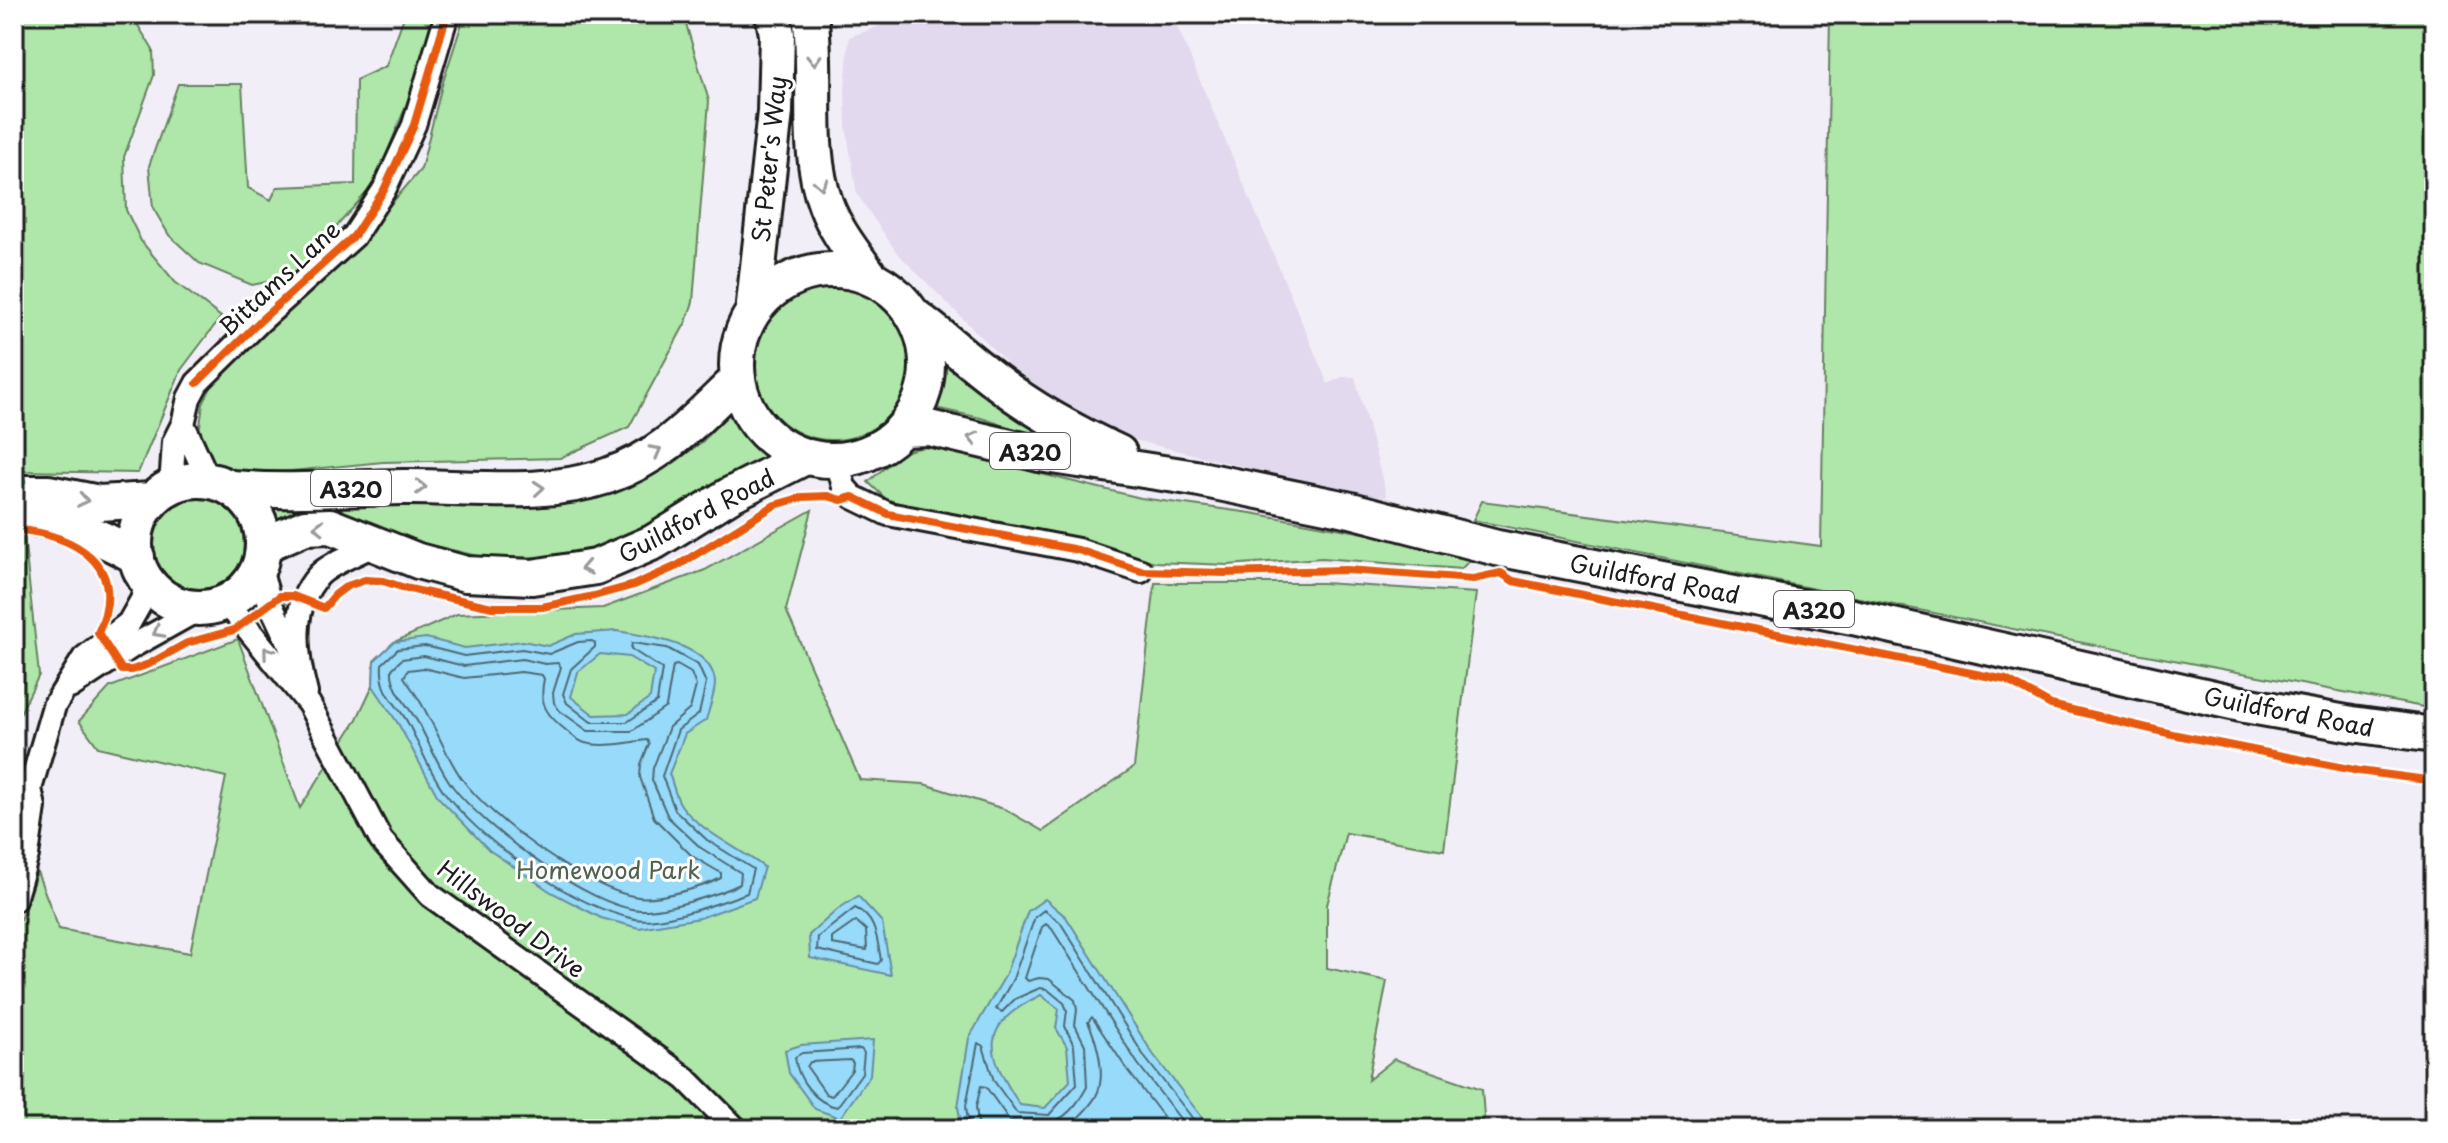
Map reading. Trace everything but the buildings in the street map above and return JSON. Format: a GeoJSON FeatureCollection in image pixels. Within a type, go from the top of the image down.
{"type":"FeatureCollection","features":[{"type":"Feature","properties":{"kind":"main road","name":"St Peter's Way"},"geometry":{"type":"LineString","coordinates":[[754,304],[775,112],[777,34],[773,14]]}},
{"type":"Feature","properties":{"kind":"main road","name":"St Peter's Way"},"geometry":{"type":"LineString","coordinates":[[810,14],[820,184],[832,219],[872,279]]}},
{"type":"Feature","properties":{"kind":"main road","name":"A320"},"geometry":{"type":"LineString","coordinates":[[754,304],[783,282],[805,273],[828,269],[850,271],[888,288],[913,315],[921,333],[927,371],[917,408],[902,429],[880,448],[863,455],[821,458]]}},
{"type":"Feature","properties":{"kind":"main road"},"geometry":{"type":"LineString","coordinates":[[754,304],[739,345],[738,379],[743,400],[753,419],[767,435],[785,448],[821,458]]}},
{"type":"Feature","properties":{"kind":"main road","name":"Guildford Road"},"geometry":{"type":"LineString","coordinates":[[913,315],[948,339],[995,381],[1067,430],[1160,471]]}},
{"type":"Feature","properties":{"kind":"main road","name":"A320"},"geometry":{"type":"LineString","coordinates":[[14,493],[48,493],[99,503],[161,494],[180,482],[200,479],[220,485],[274,492],[405,487],[547,488],[607,476],[658,451],[678,438],[738,379]]}},
{"type":"Feature","properties":{"kind":"main road","name":"Guildford Road"},"geometry":{"type":"LineString","coordinates":[[902,429],[929,428],[1040,454],[1160,471],[1351,510],[1497,548],[1853,617],[2245,705],[2434,735]]}},
{"type":"Feature","properties":{"kind":"main road","name":"Guildford Road"},"geometry":{"type":"LineString","coordinates":[[261,556],[305,527],[330,526],[418,561],[466,574],[532,577],[596,567],[654,542],[730,495],[821,458]]}},
{"type":"Feature","properties":{"kind":"main road"},"geometry":{"type":"LineString","coordinates":[[220,485],[253,508],[261,527],[261,556]]}},
{"type":"Feature","properties":{"kind":"main road"},"geometry":{"type":"LineString","coordinates":[[142,569],[135,537],[141,517],[161,494]]}},
{"type":"Feature","properties":{"kind":"main road"},"geometry":{"type":"LineString","coordinates":[[14,515],[54,520],[106,540],[142,569],[166,598],[183,606],[214,605]]}},
{"type":"Feature","properties":{"kind":"main road","name":"A320"},"geometry":{"type":"LineString","coordinates":[[214,605],[246,587],[261,556]]}},
{"type":"Feature","properties":{"kind":"street","name":"Bittams Lane"},"geometry":{"type":"LineString","coordinates":[[161,494],[174,442],[197,383],[354,236],[384,190],[414,125],[447,14]]}},
{"type":"Feature","properties":{"kind":"street"},"geometry":{"type":"LineString","coordinates":[[183,424],[220,485]]}},
{"type":"Feature","properties":{"kind":"street"},"geometry":{"type":"LineString","coordinates":[[821,458],[853,497],[888,514],[1078,550],[1141,571]]}},
{"type":"Feature","properties":{"kind":"street","name":"Hillswood Drive"},"geometry":{"type":"LineString","coordinates":[[298,661],[302,600],[307,592],[320,574],[373,545]]}},
{"type":"Feature","properties":{"kind":"street","name":"Hillswood Drive"},"geometry":{"type":"LineString","coordinates":[[261,556],[270,603],[298,661],[309,704],[381,840],[430,895],[686,1079],[736,1129]]}},
{"type":"Feature","properties":{"kind":"street"},"geometry":{"type":"LineString","coordinates":[[14,900],[27,855],[34,807],[22,790],[45,743],[51,714],[76,667],[129,623],[137,612],[142,569]]}},
{"type":"Feature","properties":{"kind":"street"},"geometry":{"type":"LineString","coordinates":[[66,690],[131,647],[214,605]]}},
{"type":"Feature","properties":{"kind":"street","name":"Hillswood Drive"},"geometry":{"type":"LineString","coordinates":[[214,605],[309,704]]}},
{"type":"Feature","properties":{"kind":"shaded area"},"geometry":{"type":"Polygon","coordinates":[[[913,14],[1172,14],[1328,384],[1342,377],[1355,377],[1387,497],[1356,494],[1105,433],[1032,388],[897,253],[857,194],[846,127],[845,88],[849,37],[913,14]]]}},
{"type":"Feature","properties":{"kind":"green space"},"geometry":{"type":"Polygon","coordinates":[[[14,14],[131,14],[153,50],[154,75],[124,157],[126,210],[141,241],[175,282],[221,317],[181,370],[138,473],[17,471],[39,675],[14,726],[14,14]]]}},
{"type":"Feature","properties":{"kind":"green space"},"geometry":{"type":"Polygon","coordinates":[[[405,14],[437,14],[426,55],[375,183],[292,277],[252,285],[199,263],[169,235],[153,208],[149,166],[178,84],[242,84],[248,188],[271,200],[277,187],[355,184],[356,80],[386,66],[405,14]]]}},
{"type":"Feature","properties":{"kind":"green space"},"geometry":{"type":"Polygon","coordinates":[[[465,14],[683,14],[709,101],[693,302],[686,322],[629,427],[560,458],[383,462],[271,473],[232,473],[209,461],[199,433],[203,404],[221,366],[294,307],[339,265],[421,169],[442,85],[465,14]]]}},
{"type":"Feature","properties":{"kind":"green space"},"geometry":{"type":"Polygon","coordinates":[[[1830,14],[2434,14],[2434,709],[2073,641],[1473,520],[1482,501],[1821,546],[1830,14]]]}},
{"type":"Feature","properties":{"kind":"green space"},"geometry":{"type":"Polygon","coordinates":[[[832,286],[861,292],[886,309],[903,334],[909,363],[903,392],[886,417],[861,434],[832,440],[803,434],[778,417],[761,392],[755,363],[761,334],[778,309],[803,292],[832,286]]]}},
{"type":"Feature","properties":{"kind":"green space"},"geometry":{"type":"Polygon","coordinates":[[[944,354],[1052,432],[1055,442],[981,418],[935,408],[945,381],[944,354]]]}},
{"type":"Feature","properties":{"kind":"green space"},"geometry":{"type":"Polygon","coordinates":[[[733,405],[770,450],[782,457],[612,548],[563,557],[487,558],[294,514],[273,521],[269,504],[375,502],[435,505],[603,496],[674,463],[703,441],[733,405]]]}},
{"type":"Feature","properties":{"kind":"green space"},"geometry":{"type":"Polygon","coordinates":[[[936,444],[1141,498],[1251,513],[1477,553],[1461,569],[1322,558],[1228,565],[1155,562],[1075,538],[917,510],[886,499],[868,482],[903,452],[936,444]]]}},
{"type":"Feature","properties":{"kind":"green space"},"geometry":{"type":"Polygon","coordinates":[[[198,494],[216,498],[232,508],[242,524],[246,542],[242,560],[232,576],[216,586],[198,590],[180,586],[164,576],[154,560],[150,542],[154,524],[164,508],[180,498],[198,494]]]}},
{"type":"Feature","properties":{"kind":"green space","name":"Homewood Park"},"geometry":{"type":"Polygon","coordinates":[[[812,510],[786,610],[860,780],[924,784],[1004,809],[1043,831],[1134,767],[1155,583],[1323,583],[1476,593],[1444,850],[1346,833],[1327,905],[1327,968],[1387,981],[1368,1080],[1394,1059],[1482,1089],[1484,1117],[1476,1129],[1211,1129],[1191,1104],[1178,1129],[14,1129],[14,937],[37,872],[59,929],[190,953],[226,777],[98,747],[79,721],[110,687],[238,639],[300,808],[356,721],[373,685],[374,661],[394,642],[457,614],[603,608],[705,570],[812,510]]]}},
{"type":"Feature","properties":{"kind":"water"},"geometry":{"type":"Polygon","coordinates":[[[617,631],[661,639],[691,651],[703,659],[711,670],[715,687],[706,720],[685,734],[669,774],[679,801],[688,814],[708,831],[764,867],[755,898],[700,918],[639,928],[601,918],[551,892],[489,850],[438,797],[399,725],[373,686],[374,661],[394,642],[426,638],[465,648],[523,641],[548,646],[576,634],[617,631]],[[600,654],[578,672],[571,697],[594,715],[628,714],[650,698],[654,672],[629,657],[600,654]]]}},
{"type":"Feature","properties":{"kind":"water"},"geometry":{"type":"Polygon","coordinates":[[[858,896],[882,922],[891,975],[810,958],[809,935],[858,896]]]}},
{"type":"Feature","properties":{"kind":"water"},"geometry":{"type":"Polygon","coordinates":[[[1045,899],[1066,917],[1153,1054],[1211,1129],[962,1129],[958,1107],[969,1038],[1005,976],[1028,911],[1045,899]],[[1041,995],[1020,1006],[997,1030],[995,1056],[1020,1105],[1045,1108],[1070,1081],[1067,1047],[1056,1028],[1059,1009],[1041,995]]]}},
{"type":"Feature","properties":{"kind":"water"},"geometry":{"type":"Polygon","coordinates":[[[873,1040],[870,1075],[840,1118],[815,1109],[789,1073],[785,1050],[801,1045],[873,1040]]]}},
{"type":"Feature","properties":{"kind":"marked path"},"geometry":{"type":"LineString","coordinates":[[14,483],[26,480]]}},
{"type":"Feature","properties":{"kind":"cycle path"},"geometry":{"type":"LineString","coordinates":[[197,383],[354,236],[384,190],[414,125],[447,14]]}},
{"type":"Feature","properties":{"kind":"cycle path"},"geometry":{"type":"LineString","coordinates":[[14,529],[36,532],[75,546],[90,557],[101,571],[107,588],[106,609],[98,633],[122,670],[149,664],[187,643],[234,630],[280,596],[293,596],[324,608],[347,586],[365,580],[383,581],[492,607],[542,607],[594,596],[634,585],[677,566],[775,505],[803,497],[828,496],[841,500],[853,497],[888,514],[1078,550],[1141,571],[1225,573],[1347,570],[1473,579],[1501,573],[1513,581],[2006,680],[2051,705],[2172,734],[2359,771],[2434,781]]}}]}
